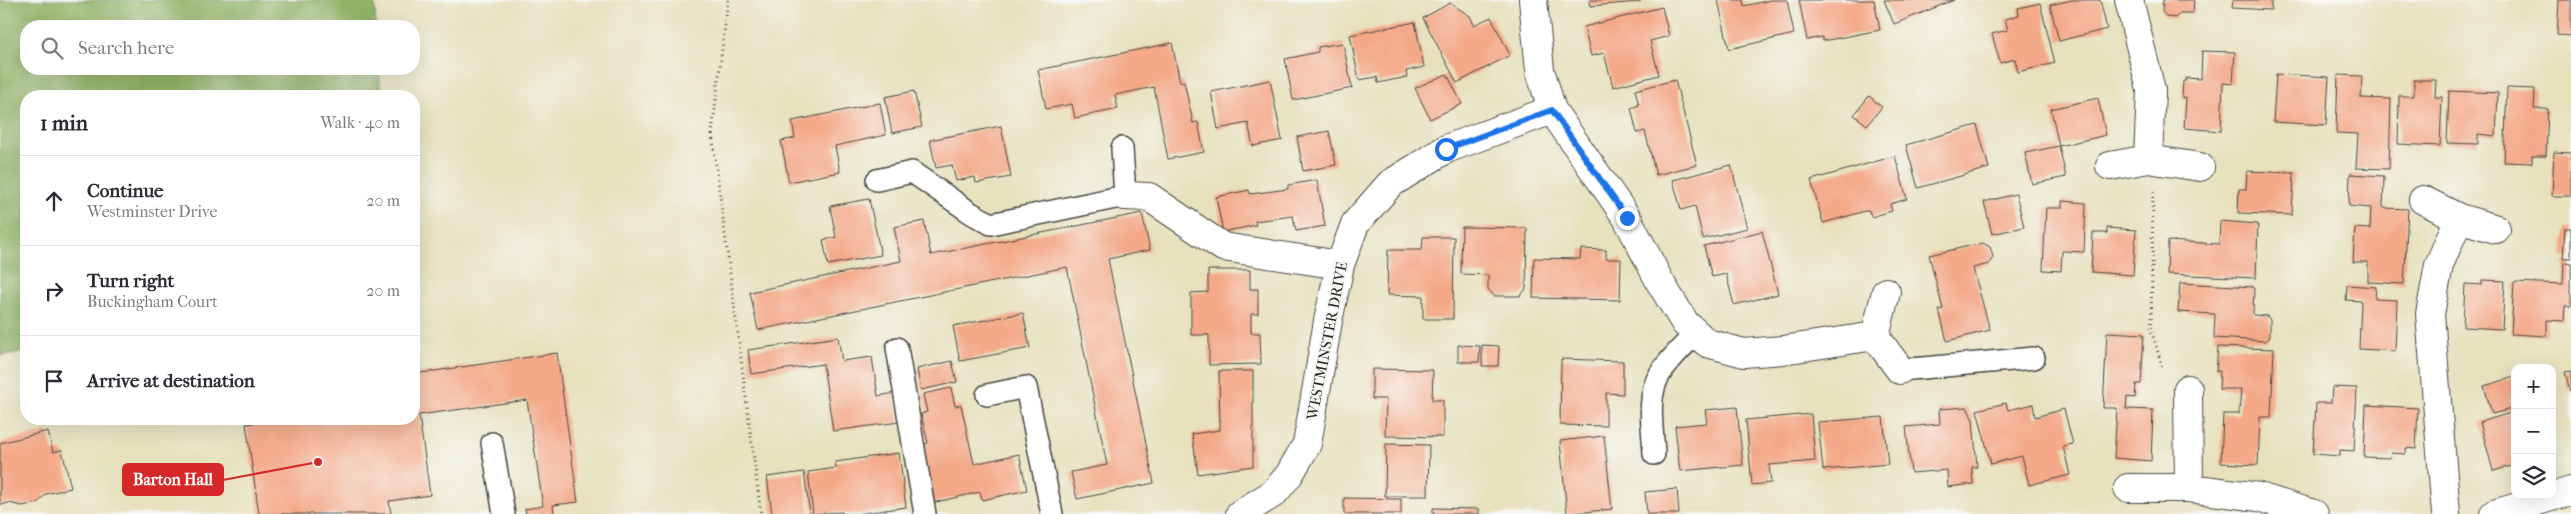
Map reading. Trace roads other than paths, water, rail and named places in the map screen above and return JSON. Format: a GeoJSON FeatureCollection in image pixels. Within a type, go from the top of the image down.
{"type":"FeatureCollection","features":[{"type":"Feature","properties":{"kind":"street"},"geometry":{"type":"LineString","coordinates":[[1533,0],[1540,70],[1552,110],[1627,218],[1660,282],[1685,323],[1707,343],[1744,353],[1783,350],[1875,336]]}},
{"type":"Feature","properties":{"kind":"street"},"geometry":{"type":"LineString","coordinates":[[2129,0],[2150,90],[2148,159]]}},
{"type":"Feature","properties":{"kind":"street","name":"WESTMINSTER DRIVE"},"geometry":{"type":"LineString","coordinates":[[1240,514],[1274,493],[1289,475],[1307,444],[1328,321],[1340,265],[1355,224],[1390,184],[1446,149],[1552,110]]}},
{"type":"Feature","properties":{"kind":"street"},"geometry":{"type":"LineString","coordinates":[[2110,166],[2148,159],[2200,167]]}},
{"type":"Feature","properties":{"kind":"street"},"geometry":{"type":"LineString","coordinates":[[1125,196],[1149,197],[1223,248],[1340,265]]}},
{"type":"Feature","properties":{"kind":"street"},"geometry":{"type":"LineString","coordinates":[[2423,200],[2460,218],[2496,229]]}},
{"type":"Feature","properties":{"kind":"street"},"geometry":{"type":"LineString","coordinates":[[2446,514],[2430,314],[2439,265],[2460,218]]}},
{"type":"Feature","properties":{"kind":"street"},"geometry":{"type":"LineString","coordinates":[[1875,336],[1886,292]]}},
{"type":"Feature","properties":{"kind":"street"},"geometry":{"type":"LineString","coordinates":[[1875,336],[1900,370]]}},
{"type":"Feature","properties":{"kind":"street"},"geometry":{"type":"LineString","coordinates":[[2188,389],[2189,488]]}},
{"type":"Feature","properties":{"kind":"street"},"geometry":{"type":"LineString","coordinates":[[2128,488],[2189,488],[2259,497],[2314,514]]}},
{"type":"Feature","properties":{"kind":"street"},"geometry":{"type":"LineString","coordinates":[[2494,514],[2571,491]]}},
{"type":"Feature","properties":{"kind":"lane"},"geometry":{"type":"LineString","coordinates":[[877,180],[912,172],[971,213],[991,224],[1125,196],[1122,148]]}},
{"type":"Feature","properties":{"kind":"lane"},"geometry":{"type":"LineString","coordinates":[[1654,454],[1652,400],[1654,386],[1660,372],[1696,333]]}},
{"type":"Feature","properties":{"kind":"lane"},"geometry":{"type":"LineString","coordinates":[[897,348],[925,514]]}},
{"type":"Feature","properties":{"kind":"lane"},"geometry":{"type":"LineString","coordinates":[[1900,370],[2034,358]]}},
{"type":"Feature","properties":{"kind":"lane"},"geometry":{"type":"LineString","coordinates":[[987,395],[1026,387],[1052,514]]}},
{"type":"Feature","properties":{"kind":"lane"},"geometry":{"type":"LineString","coordinates":[[492,443],[504,514]]}},
{"type":"Feature","properties":{"kind":"place","name":"Barton Hall"},"geometry":{"type":"Point","coordinates":[318,462]}}]}
